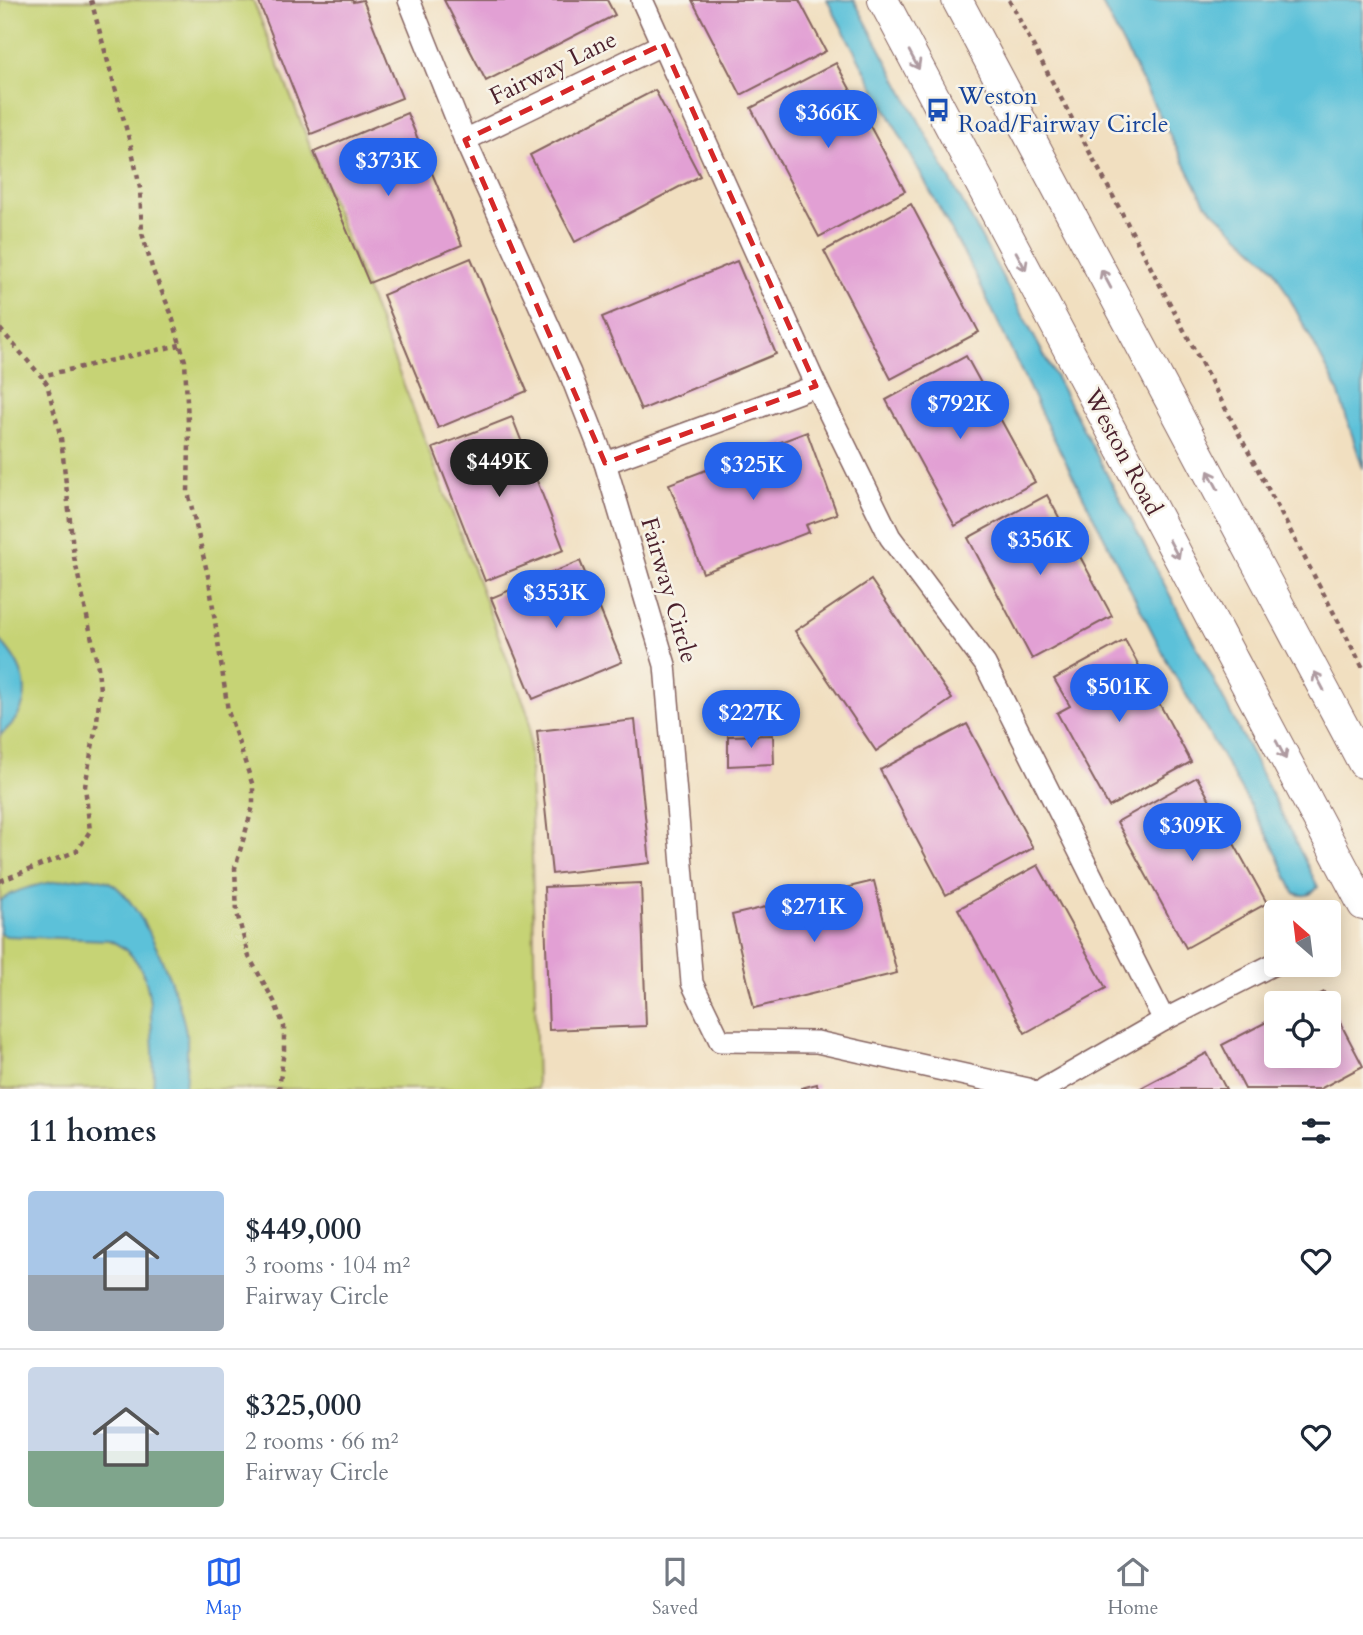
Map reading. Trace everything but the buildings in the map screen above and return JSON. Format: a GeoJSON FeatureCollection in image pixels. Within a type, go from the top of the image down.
{"type":"FeatureCollection","features":[{"type":"Feature","properties":{"kind":"main road","name":"Weston Road"},"geometry":{"type":"LineString","coordinates":[[883,0],[1363,905]]}},
{"type":"Feature","properties":{"kind":"main road"},"geometry":{"type":"LineString","coordinates":[[957,0],[1363,763]]}},
{"type":"Feature","properties":{"kind":"street","name":"Fairway Circle"},"geometry":{"type":"LineString","coordinates":[[410,0],[465,140],[570,373],[605,463],[665,665],[692,984],[720,1041],[817,1042],[1028,1089]]}},
{"type":"Feature","properties":{"kind":"street"},"geometry":{"type":"LineString","coordinates":[[642,0],[816,386],[890,537],[985,664],[1164,1020]]}},
{"type":"Feature","properties":{"kind":"street","name":"Fairway Lane"},"geometry":{"type":"LineString","coordinates":[[465,140],[663,44]]}},
{"type":"Feature","properties":{"kind":"street"},"geometry":{"type":"LineString","coordinates":[[605,463],[816,386]]}},
{"type":"Feature","properties":{"kind":"street"},"geometry":{"type":"LineString","coordinates":[[1044,1089],[1164,1020],[1264,969]]}},
{"type":"Feature","properties":{"kind":"path"},"geometry":{"type":"LineString","coordinates":[[91,0],[131,146],[139,188],[142,233],[185,361],[189,442],[188,492],[209,580],[228,711],[254,786],[253,806],[235,868],[237,913],[249,957],[274,1001],[284,1026],[279,1089]]}},
{"type":"Feature","properties":{"kind":"path"},"geometry":{"type":"LineString","coordinates":[[1009,0],[1363,668]]}},
{"type":"Feature","properties":{"kind":"path"},"geometry":{"type":"LineString","coordinates":[[0,329],[47,383],[61,438],[74,557],[98,667],[100,691],[85,786],[90,831],[77,851],[0,881]]}},
{"type":"Feature","properties":{"kind":"path"},"geometry":{"type":"LineString","coordinates":[[41,376],[180,345]]}},
{"type":"Feature","properties":{"kind":"highlighted area"},"geometry":{"type":"Polygon","coordinates":[[[663,44],[816,386],[605,463],[465,140],[663,44]]]}},
{"type":"Feature","properties":{"kind":"green space"},"geometry":{"type":"Polygon","coordinates":[[[0,0],[253,0],[409,398],[529,717],[537,1089],[0,1089],[0,0]]]}},
{"type":"Feature","properties":{"kind":"water"},"geometry":{"type":"Polygon","coordinates":[[[827,0],[854,0],[1148,552],[1318,887],[1310,894],[1294,893],[1272,843],[1170,667],[1044,419],[977,278],[827,0]]]}},
{"type":"Feature","properties":{"kind":"water"},"geometry":{"type":"Polygon","coordinates":[[[1100,0],[1363,0],[1363,469],[1337,388],[1273,267],[1205,203],[1100,0]]]}},
{"type":"Feature","properties":{"kind":"water"},"geometry":{"type":"Polygon","coordinates":[[[0,640],[17,664],[25,688],[20,712],[0,735],[0,640]]]}},
{"type":"Feature","properties":{"kind":"water"},"geometry":{"type":"Polygon","coordinates":[[[88,877],[109,882],[122,892],[135,908],[170,978],[187,1040],[185,1089],[153,1089],[154,1062],[148,992],[140,967],[123,948],[109,940],[6,936],[0,933],[0,901],[8,895],[42,884],[88,877]]]}},
{"type":"Feature","properties":{"kind":"place","name":"Weston Road/Fairway Circle"},"geometry":{"type":"Point","coordinates":[938,110]}}]}
